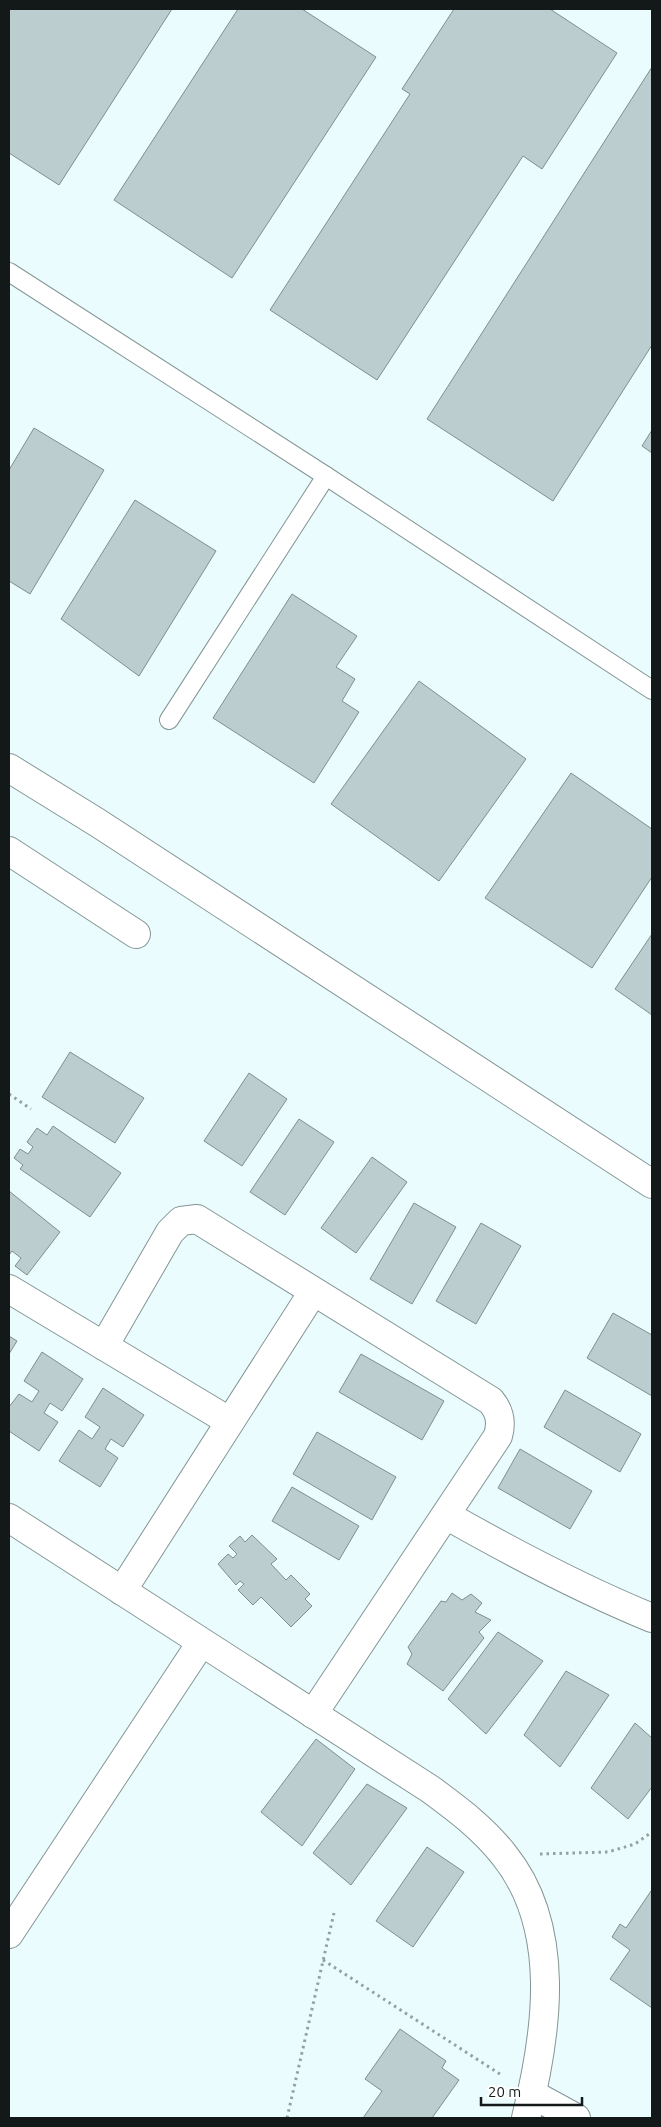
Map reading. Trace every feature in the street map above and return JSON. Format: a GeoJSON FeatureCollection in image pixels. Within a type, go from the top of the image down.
{"type":"FeatureCollection","features":[{"type":"Feature","properties":{"kind":"street"},"geometry":{"type":"LineString","coordinates":[[9,768],[98,823],[652,1184]]}},
{"type":"Feature","properties":{"kind":"street"},"geometry":{"type":"LineString","coordinates":[[9,851],[136,934]]}},
{"type":"Feature","properties":{"kind":"street"},"geometry":{"type":"LineString","coordinates":[[104,1346],[170,1232],[181,1221],[197,1219],[490,1400],[497,1408],[500,1417],[498,1436],[313,1714]]}},
{"type":"Feature","properties":{"kind":"street"},"geometry":{"type":"LineString","coordinates":[[9,1289],[230,1421]]}},
{"type":"Feature","properties":{"kind":"street"},"geometry":{"type":"LineString","coordinates":[[122,1591],[313,1292]]}},
{"type":"Feature","properties":{"kind":"street"},"geometry":{"type":"LineString","coordinates":[[446,1515],[523,1558],[602,1598],[652,1618]]}},
{"type":"Feature","properties":{"kind":"street"},"geometry":{"type":"LineString","coordinates":[[9,1518],[430,1789],[471,1820],[505,1856],[527,1893],[540,1934],[545,1977],[544,2024],[529,2106],[576,2118]]}},
{"type":"Feature","properties":{"kind":"street"},"geometry":{"type":"LineString","coordinates":[[9,1934],[201,1643]]}},
{"type":"Feature","properties":{"kind":"lane"},"geometry":{"type":"LineString","coordinates":[[9,272],[326,476],[652,690]]}},
{"type":"Feature","properties":{"kind":"lane"},"geometry":{"type":"LineString","coordinates":[[169,720],[326,476]]}},
{"type":"Feature","properties":{"kind":"path"},"geometry":{"type":"LineString","coordinates":[[9,1094],[31,1108]]}},
{"type":"Feature","properties":{"kind":"path"},"geometry":{"type":"LineString","coordinates":[[505,1856],[608,1852],[635,1844],[652,1832]]}},
{"type":"Feature","properties":{"kind":"path"},"geometry":{"type":"LineString","coordinates":[[287,2118],[334,1913]]}},
{"type":"Feature","properties":{"kind":"path"},"geometry":{"type":"LineString","coordinates":[[323,1960],[529,2106]]}},
{"type":"Feature","properties":{"kind":"building"},"geometry":{"type":"Polygon","coordinates":[[[9,9],[172,9],[59,185],[9,153],[9,9]]]}},
{"type":"Feature","properties":{"kind":"building"},"geometry":{"type":"Polygon","coordinates":[[[238,9],[302,9],[376,57],[232,278],[114,200],[238,9]]]}},
{"type":"Feature","properties":{"kind":"building"},"geometry":{"type":"Polygon","coordinates":[[[454,9],[550,9],[617,53],[542,169],[523,156],[377,380],[270,310],[410,94],[402,89],[454,9]]]}},
{"type":"Feature","properties":{"kind":"building"},"geometry":{"type":"Polygon","coordinates":[[[652,67],[652,345],[553,501],[427,419],[652,67]]]}},
{"type":"Feature","properties":{"kind":"building"},"geometry":{"type":"Polygon","coordinates":[[[34,428],[104,470],[30,594],[9,581],[9,470],[34,428]]]}},
{"type":"Feature","properties":{"kind":"building"},"geometry":{"type":"Polygon","coordinates":[[[652,430],[652,453],[642,446],[652,430]]]}},
{"type":"Feature","properties":{"kind":"building"},"geometry":{"type":"Polygon","coordinates":[[[135,500],[216,551],[139,676],[61,619],[135,500]]]}},
{"type":"Feature","properties":{"kind":"building"},"geometry":{"type":"Polygon","coordinates":[[[292,594],[357,636],[336,667],[355,679],[342,701],[359,712],[314,783],[213,718],[292,594]]]}},
{"type":"Feature","properties":{"kind":"building"},"geometry":{"type":"Polygon","coordinates":[[[419,681],[526,759],[439,881],[331,804],[419,681]]]}},
{"type":"Feature","properties":{"kind":"building"},"geometry":{"type":"Polygon","coordinates":[[[571,773],[652,829],[652,877],[592,968],[485,898],[571,773]]]}},
{"type":"Feature","properties":{"kind":"building"},"geometry":{"type":"Polygon","coordinates":[[[652,934],[652,1015],[615,989],[652,934]]]}},
{"type":"Feature","properties":{"kind":"building"},"geometry":{"type":"Polygon","coordinates":[[[70,1052],[144,1098],[115,1143],[42,1097],[70,1052]]]}},
{"type":"Feature","properties":{"kind":"building"},"geometry":{"type":"Polygon","coordinates":[[[249,1073],[287,1099],[242,1166],[204,1141],[249,1073]]]}},
{"type":"Feature","properties":{"kind":"building"},"geometry":{"type":"Polygon","coordinates":[[[299,1119],[334,1142],[285,1215],[250,1192],[299,1119]]]}},
{"type":"Feature","properties":{"kind":"building"},"geometry":{"type":"Polygon","coordinates":[[[53,1126],[121,1173],[90,1217],[20,1169],[23,1165],[14,1158],[20,1149],[28,1154],[33,1147],[27,1142],[37,1128],[47,1135],[53,1126]]]}},
{"type":"Feature","properties":{"kind":"building"},"geometry":{"type":"Polygon","coordinates":[[[372,1157],[407,1182],[356,1253],[321,1228],[372,1157]]]}},
{"type":"Feature","properties":{"kind":"building"},"geometry":{"type":"Polygon","coordinates":[[[9,1191],[60,1232],[27,1275],[15,1266],[21,1258],[12,1251],[9,1255],[9,1191]]]}},
{"type":"Feature","properties":{"kind":"building"},"geometry":{"type":"Polygon","coordinates":[[[414,1203],[456,1227],[412,1304],[370,1279],[414,1203]]]}},
{"type":"Feature","properties":{"kind":"building"},"geometry":{"type":"Polygon","coordinates":[[[481,1223],[521,1246],[476,1324],[436,1301],[481,1223]]]}},
{"type":"Feature","properties":{"kind":"building"},"geometry":{"type":"Polygon","coordinates":[[[613,1313],[652,1335],[652,1396],[587,1358],[613,1313]]]}},
{"type":"Feature","properties":{"kind":"building"},"geometry":{"type":"Polygon","coordinates":[[[9,1336],[17,1341],[9,1354],[9,1336]]]}},
{"type":"Feature","properties":{"kind":"building"},"geometry":{"type":"Polygon","coordinates":[[[42,1352],[83,1379],[62,1411],[50,1403],[44,1413],[58,1422],[39,1451],[9,1431],[9,1407],[19,1394],[32,1402],[39,1391],[24,1381],[42,1352]]]}},
{"type":"Feature","properties":{"kind":"building"},"geometry":{"type":"Polygon","coordinates":[[[361,1354],[444,1401],[422,1440],[339,1392],[361,1354]]]}},
{"type":"Feature","properties":{"kind":"building"},"geometry":{"type":"Polygon","coordinates":[[[103,1388],[144,1415],[123,1447],[111,1439],[105,1449],[118,1458],[100,1487],[59,1461],[79,1430],[92,1439],[100,1427],[85,1417],[103,1388]]]}},
{"type":"Feature","properties":{"kind":"building"},"geometry":{"type":"Polygon","coordinates":[[[565,1390],[641,1434],[620,1472],[544,1427],[565,1390]]]}},
{"type":"Feature","properties":{"kind":"building"},"geometry":{"type":"Polygon","coordinates":[[[317,1432],[396,1477],[372,1520],[293,1474],[317,1432]]]}},
{"type":"Feature","properties":{"kind":"building"},"geometry":{"type":"Polygon","coordinates":[[[520,1449],[592,1491],[570,1529],[498,1488],[520,1449]]]}},
{"type":"Feature","properties":{"kind":"building"},"geometry":{"type":"Polygon","coordinates":[[[292,1487],[359,1526],[339,1560],[272,1521],[292,1487]]]}},
{"type":"Feature","properties":{"kind":"building"},"geometry":{"type":"Polygon","coordinates":[[[252,1535],[277,1559],[271,1564],[286,1580],[291,1575],[310,1594],[305,1599],[312,1606],[291,1627],[261,1597],[253,1605],[238,1590],[244,1584],[240,1581],[236,1585],[218,1564],[228,1554],[233,1558],[237,1554],[229,1546],[240,1536],[245,1542],[252,1535]]]}},
{"type":"Feature","properties":{"kind":"building"},"geometry":{"type":"Polygon","coordinates":[[[452,1593],[462,1600],[471,1594],[482,1603],[475,1612],[491,1620],[479,1632],[484,1638],[443,1691],[407,1664],[412,1654],[408,1647],[441,1601],[446,1602],[452,1593]]]}},
{"type":"Feature","properties":{"kind":"building"},"geometry":{"type":"Polygon","coordinates":[[[498,1632],[543,1661],[486,1734],[448,1699],[498,1632]]]}},
{"type":"Feature","properties":{"kind":"building"},"geometry":{"type":"Polygon","coordinates":[[[566,1671],[609,1695],[560,1767],[524,1735],[566,1671]]]}},
{"type":"Feature","properties":{"kind":"building"},"geometry":{"type":"Polygon","coordinates":[[[635,1723],[652,1738],[652,1787],[628,1819],[591,1788],[635,1723]]]}},
{"type":"Feature","properties":{"kind":"building"},"geometry":{"type":"Polygon","coordinates":[[[316,1739],[355,1769],[302,1846],[261,1812],[316,1739]]]}},
{"type":"Feature","properties":{"kind":"building"},"geometry":{"type":"Polygon","coordinates":[[[367,1784],[407,1808],[351,1885],[313,1853],[367,1784]]]}},
{"type":"Feature","properties":{"kind":"building"},"geometry":{"type":"Polygon","coordinates":[[[427,1847],[464,1872],[413,1947],[376,1921],[427,1847]]]}},
{"type":"Feature","properties":{"kind":"building"},"geometry":{"type":"Polygon","coordinates":[[[651,1891],[652,2008],[610,1979],[630,1950],[612,1937],[620,1924],[626,1928],[651,1891]]]}},
{"type":"Feature","properties":{"kind":"building"},"geometry":{"type":"Polygon","coordinates":[[[400,2029],[446,2061],[442,2068],[459,2080],[432,2118],[363,2118],[382,2091],[365,2079],[400,2029]]]}}]}
